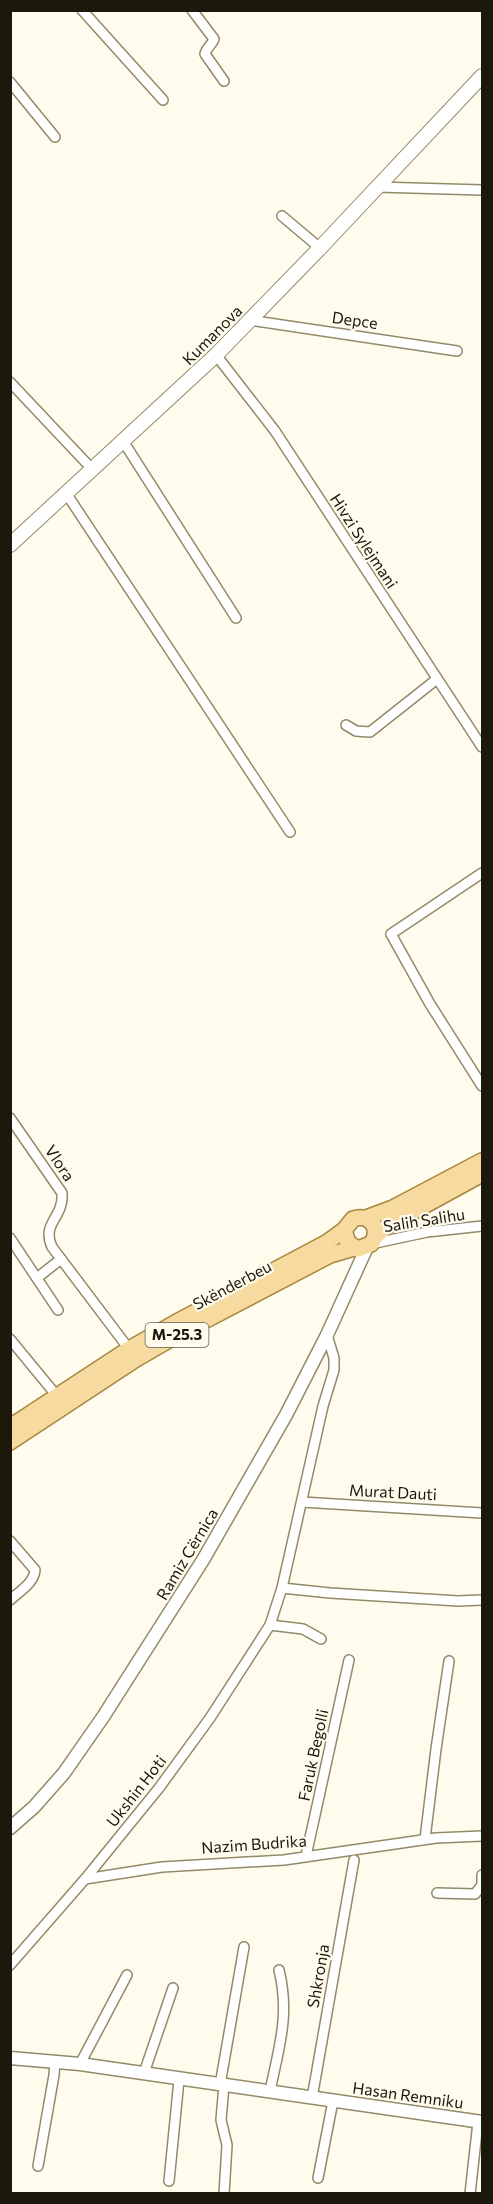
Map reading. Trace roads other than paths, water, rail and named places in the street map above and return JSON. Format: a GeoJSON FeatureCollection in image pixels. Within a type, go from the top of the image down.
{"type":"FeatureCollection","features":[{"type":"Feature","properties":{"kind":"main road","name":"Kumanova"},"geometry":{"type":"LineString","coordinates":[[10,545],[216,355],[483,75]]}},
{"type":"Feature","properties":{"kind":"main road","name":"M-25.3"},"geometry":{"type":"LineString","coordinates":[[483,1161],[393,1208],[366,1218],[352,1219],[355,1245],[483,1174]]}},
{"type":"Feature","properties":{"kind":"main road"},"geometry":{"type":"LineString","coordinates":[[355,1245],[374,1225],[366,1218]]}},
{"type":"Feature","properties":{"kind":"main road","name":"Skënderbeu"},"geometry":{"type":"LineString","coordinates":[[10,1427],[129,1349],[184,1317],[326,1243],[355,1245]]}},
{"type":"Feature","properties":{"kind":"main road","name":"Skënderbeu"},"geometry":{"type":"LineString","coordinates":[[10,1442],[136,1359],[258,1292],[355,1245]]}},
{"type":"Feature","properties":{"kind":"street"},"geometry":{"type":"LineString","coordinates":[[82,10],[162,100]]}},
{"type":"Feature","properties":{"kind":"street"},"geometry":{"type":"LineString","coordinates":[[192,10],[214,39],[205,54],[224,81]]}},
{"type":"Feature","properties":{"kind":"street"},"geometry":{"type":"LineString","coordinates":[[10,82],[55,137]]}},
{"type":"Feature","properties":{"kind":"street"},"geometry":{"type":"LineString","coordinates":[[377,187],[483,190]]}},
{"type":"Feature","properties":{"kind":"street"},"geometry":{"type":"LineString","coordinates":[[282,216],[320,248]]}},
{"type":"Feature","properties":{"kind":"street","name":"Depce"},"geometry":{"type":"LineString","coordinates":[[249,320],[457,351]]}},
{"type":"Feature","properties":{"kind":"street","name":"Hivzi Sylejmani"},"geometry":{"type":"LineString","coordinates":[[216,355],[275,431],[483,747]]}},
{"type":"Feature","properties":{"kind":"street"},"geometry":{"type":"LineString","coordinates":[[10,382],[92,469]]}},
{"type":"Feature","properties":{"kind":"street"},"geometry":{"type":"LineString","coordinates":[[123,441],[237,618]]}},
{"type":"Feature","properties":{"kind":"street"},"geometry":{"type":"LineString","coordinates":[[66,493],[290,832]]}},
{"type":"Feature","properties":{"kind":"street"},"geometry":{"type":"LineString","coordinates":[[346,725],[356,730],[370,732],[437,679]]}},
{"type":"Feature","properties":{"kind":"street"},"geometry":{"type":"LineString","coordinates":[[483,873],[391,934],[430,1004],[483,1086]]}},
{"type":"Feature","properties":{"kind":"street","name":"Vlora"},"geometry":{"type":"LineString","coordinates":[[10,1118],[62,1193],[63,1205],[47,1237],[52,1247],[129,1349]]}},
{"type":"Feature","properties":{"kind":"street","name":"Salih Salihu"},"geometry":{"type":"LineString","coordinates":[[355,1245],[427,1232],[483,1226]]}},
{"type":"Feature","properties":{"kind":"street"},"geometry":{"type":"LineString","coordinates":[[10,1238],[58,1310]]}},
{"type":"Feature","properties":{"kind":"street"},"geometry":{"type":"LineString","coordinates":[[355,1245],[355,1273]]}},
{"type":"Feature","properties":{"kind":"street","name":"Ramiz Cërnica"},"geometry":{"type":"LineString","coordinates":[[10,1828],[34,1807],[64,1773],[103,1717],[203,1560],[265,1452],[327,1335],[355,1273],[355,1245]]}},
{"type":"Feature","properties":{"kind":"street"},"geometry":{"type":"LineString","coordinates":[[37,1278],[61,1259]]}},
{"type":"Feature","properties":{"kind":"street","name":"Ukshin Hoti"},"geometry":{"type":"LineString","coordinates":[[10,1965],[85,1878],[165,1779],[234,1682],[270,1625],[282,1588],[323,1406],[334,1370],[334,1358],[327,1335]]}},
{"type":"Feature","properties":{"kind":"street"},"geometry":{"type":"LineString","coordinates":[[10,1339],[52,1390],[55,1397]]}},
{"type":"Feature","properties":{"kind":"street","name":"Murat Dauti"},"geometry":{"type":"LineString","coordinates":[[302,1502],[483,1513]]}},
{"type":"Feature","properties":{"kind":"street"},"geometry":{"type":"LineString","coordinates":[[10,1541],[34,1570],[30,1582],[10,1599]]}},
{"type":"Feature","properties":{"kind":"street"},"geometry":{"type":"LineString","coordinates":[[282,1588],[458,1601],[483,1600]]}},
{"type":"Feature","properties":{"kind":"street"},"geometry":{"type":"LineString","coordinates":[[270,1625],[303,1629],[321,1639]]}},
{"type":"Feature","properties":{"kind":"street","name":"Faruk Begolli"},"geometry":{"type":"LineString","coordinates":[[306,1856],[349,1660]]}},
{"type":"Feature","properties":{"kind":"street"},"geometry":{"type":"LineString","coordinates":[[425,1839],[449,1661]]}},
{"type":"Feature","properties":{"kind":"street","name":"Nazim Budrika"},"geometry":{"type":"LineString","coordinates":[[85,1878],[199,1863],[255,1862],[425,1839],[482,1837]]}},
{"type":"Feature","properties":{"kind":"street","name":"Shkronja"},"geometry":{"type":"LineString","coordinates":[[312,2098],[354,1860]]}},
{"type":"Feature","properties":{"kind":"street"},"geometry":{"type":"LineString","coordinates":[[437,1893],[475,1894],[482,1885],[483,1875]]}},
{"type":"Feature","properties":{"kind":"street"},"geometry":{"type":"LineString","coordinates":[[224,2193],[227,2145],[221,2120],[222,2085],[244,1947]]}},
{"type":"Feature","properties":{"kind":"street"},"geometry":{"type":"LineString","coordinates":[[270,2091],[285,2014],[284,1990],[279,1970]]}},
{"type":"Feature","properties":{"kind":"street"},"geometry":{"type":"LineString","coordinates":[[80,2064],[127,1975]]}},
{"type":"Feature","properties":{"kind":"street"},"geometry":{"type":"LineString","coordinates":[[144,2073],[173,1988]]}},
{"type":"Feature","properties":{"kind":"street","name":"Hasan Remniku"},"geometry":{"type":"LineString","coordinates":[[10,2058],[80,2064],[480,2122],[470,2193]]}},
{"type":"Feature","properties":{"kind":"street"},"geometry":{"type":"LineString","coordinates":[[38,2166],[55,2062]]}},
{"type":"Feature","properties":{"kind":"street"},"geometry":{"type":"LineString","coordinates":[[169,2181],[179,2080]]}},
{"type":"Feature","properties":{"kind":"street","name":"Hasan Remniku"},"geometry":{"type":"LineString","coordinates":[[318,2178],[333,2102]]}}]}
